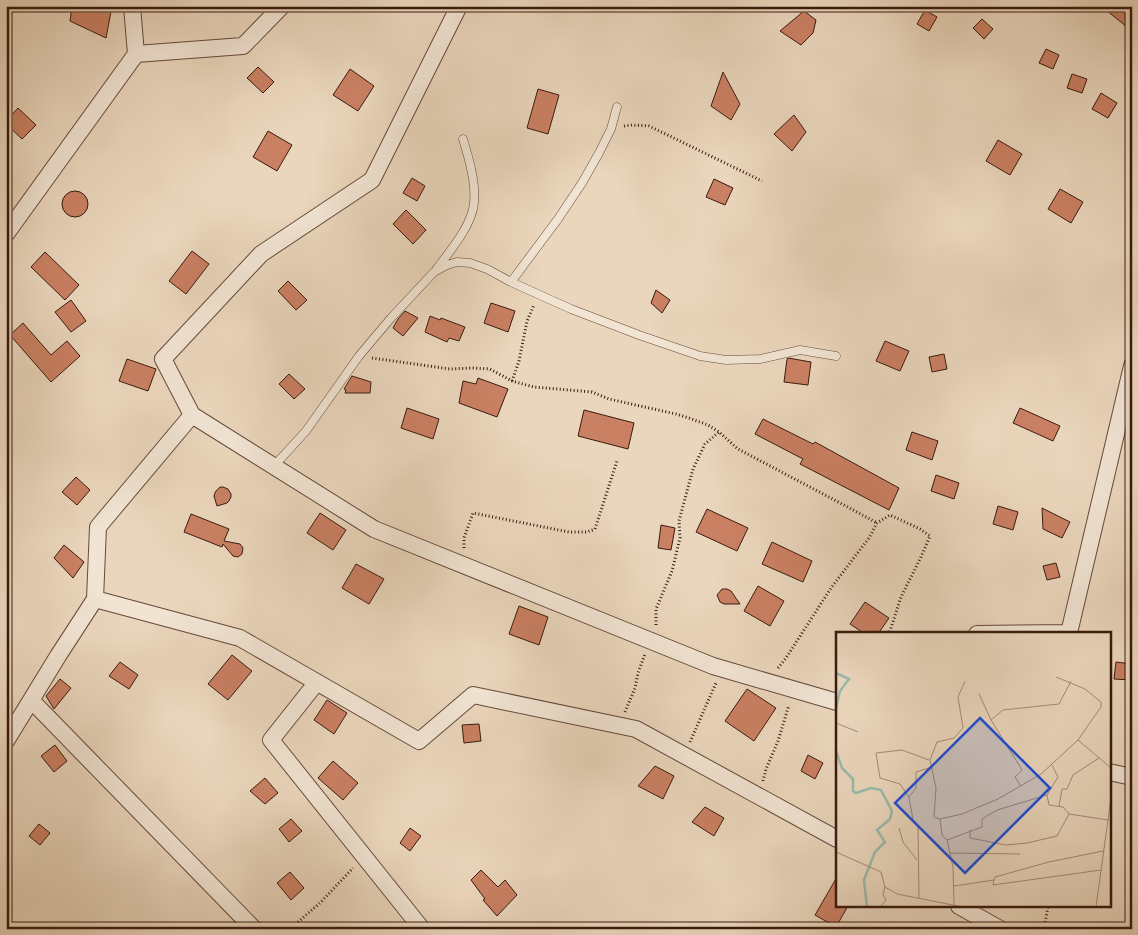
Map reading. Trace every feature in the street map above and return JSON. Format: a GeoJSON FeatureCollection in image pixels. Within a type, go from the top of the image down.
{"type":"FeatureCollection","features":[{"type":"Feature","properties":{"kind":"street"},"geometry":{"type":"LineString","coordinates":[[6,234],[136,54],[132,6]]}},
{"type":"Feature","properties":{"kind":"street"},"geometry":{"type":"LineString","coordinates":[[136,54],[243,46],[282,6]]}},
{"type":"Feature","properties":{"kind":"street"},"geometry":{"type":"LineString","coordinates":[[459,6],[372,180],[261,254],[163,359],[192,415],[374,530],[713,666],[836,702]]}},
{"type":"Feature","properties":{"kind":"street"},"geometry":{"type":"LineString","coordinates":[[1069,632],[1132,366]]}},
{"type":"Feature","properties":{"kind":"street"},"geometry":{"type":"LineString","coordinates":[[6,741],[95,599],[98,527],[192,415]]}},
{"type":"Feature","properties":{"kind":"street"},"geometry":{"type":"LineString","coordinates":[[95,599],[240,638],[419,741],[473,695],[636,730],[836,838]]}},
{"type":"Feature","properties":{"kind":"street"},"geometry":{"type":"LineString","coordinates":[[317,682],[271,740],[422,929]]}},
{"type":"Feature","properties":{"kind":"street"},"geometry":{"type":"LineString","coordinates":[[31,700],[254,929]]}},
{"type":"Feature","properties":{"kind":"street"},"geometry":{"type":"LineString","coordinates":[[1110,772],[1132,777]]}},
{"type":"Feature","properties":{"kind":"street"},"geometry":{"type":"LineString","coordinates":[[963,908],[1000,929]]}},
{"type":"Feature","properties":{"kind":"lane"},"geometry":{"type":"LineString","coordinates":[[511,282],[582,183],[611,129],[617,107]]}},
{"type":"Feature","properties":{"kind":"lane"},"geometry":{"type":"LineString","coordinates":[[274,466],[306,431],[359,356],[434,272],[461,236],[474,204],[471,171],[463,139]]}},
{"type":"Feature","properties":{"kind":"lane"},"geometry":{"type":"LineString","coordinates":[[434,272],[447,264],[457,262],[470,263],[579,312],[700,356],[726,360],[760,359],[800,350],[836,356]]}},
{"type":"Feature","properties":{"kind":"path"},"geometry":{"type":"LineString","coordinates":[[611,129],[632,125],[649,126],[762,181]]}},
{"type":"Feature","properties":{"kind":"path"},"geometry":{"type":"LineString","coordinates":[[512,381],[536,293]]}},
{"type":"Feature","properties":{"kind":"path"},"geometry":{"type":"LineString","coordinates":[[359,356],[450,369],[490,369],[512,381],[534,387],[592,392],[609,399],[676,414],[708,425],[738,449],[877,523]]}},
{"type":"Feature","properties":{"kind":"path"},"geometry":{"type":"LineString","coordinates":[[656,608],[672,571],[680,538],[679,521],[693,469],[705,444],[719,432]]}},
{"type":"Feature","properties":{"kind":"path"},"geometry":{"type":"LineString","coordinates":[[464,566],[464,538],[473,514],[569,532],[587,532],[595,529],[617,461]]}},
{"type":"Feature","properties":{"kind":"path"},"geometry":{"type":"LineString","coordinates":[[766,682],[786,658],[831,588],[869,538],[877,523],[890,515],[920,529],[930,536],[922,557],[901,597],[890,632]]}},
{"type":"Feature","properties":{"kind":"path"},"geometry":{"type":"LineString","coordinates":[[618,726],[635,688],[642,661],[650,641]]}},
{"type":"Feature","properties":{"kind":"path"},"geometry":{"type":"LineString","coordinates":[[684,756],[722,669]]}},
{"type":"Feature","properties":{"kind":"path"},"geometry":{"type":"LineString","coordinates":[[759,797],[766,768],[778,740],[793,690]]}},
{"type":"Feature","properties":{"kind":"path"},"geometry":{"type":"LineString","coordinates":[[290,929],[321,902],[349,871],[365,858]]}},
{"type":"Feature","properties":{"kind":"path"},"geometry":{"type":"LineString","coordinates":[[1044,929],[1048,908]]}},
{"type":"Feature","properties":{"kind":"building"},"geometry":{"type":"Polygon","coordinates":[[[72,6],[112,6],[106,38],[70,21],[72,6]]]}},
{"type":"Feature","properties":{"kind":"building"},"geometry":{"type":"Polygon","coordinates":[[[1101,6],[1132,6],[1132,31],[1101,6]]]}},
{"type":"Feature","properties":{"kind":"building"},"geometry":{"type":"Polygon","coordinates":[[[925,10],[937,17],[929,31],[917,24],[925,10]]]}},
{"type":"Feature","properties":{"kind":"building"},"geometry":{"type":"Polygon","coordinates":[[[804,11],[816,20],[813,33],[801,45],[780,31],[804,11]]]}},
{"type":"Feature","properties":{"kind":"building"},"geometry":{"type":"Polygon","coordinates":[[[982,19],[993,29],[984,39],[973,28],[982,19]]]}},
{"type":"Feature","properties":{"kind":"building"},"geometry":{"type":"Polygon","coordinates":[[[1046,49],[1059,55],[1053,69],[1039,63],[1046,49]]]}},
{"type":"Feature","properties":{"kind":"building"},"geometry":{"type":"Polygon","coordinates":[[[258,67],[274,82],[263,93],[247,78],[258,67]]]}},
{"type":"Feature","properties":{"kind":"building"},"geometry":{"type":"Polygon","coordinates":[[[350,69],[374,86],[358,111],[333,95],[350,69]]]}},
{"type":"Feature","properties":{"kind":"building"},"geometry":{"type":"Polygon","coordinates":[[[723,72],[740,104],[731,120],[711,106],[723,72]]]}},
{"type":"Feature","properties":{"kind":"building"},"geometry":{"type":"Polygon","coordinates":[[[1072,74],[1087,79],[1082,93],[1067,88],[1072,74]]]}},
{"type":"Feature","properties":{"kind":"building"},"geometry":{"type":"Polygon","coordinates":[[[538,89],[559,95],[548,134],[527,128],[538,89]]]}},
{"type":"Feature","properties":{"kind":"building"},"geometry":{"type":"Polygon","coordinates":[[[1101,93],[1117,103],[1108,118],[1092,109],[1101,93]]]}},
{"type":"Feature","properties":{"kind":"building"},"geometry":{"type":"Polygon","coordinates":[[[18,108],[36,125],[22,139],[6,124],[6,121],[18,108]]]}},
{"type":"Feature","properties":{"kind":"building"},"geometry":{"type":"Polygon","coordinates":[[[794,115],[806,132],[792,151],[774,134],[794,115]]]}},
{"type":"Feature","properties":{"kind":"building"},"geometry":{"type":"Polygon","coordinates":[[[268,131],[292,145],[277,171],[253,157],[268,131]]]}},
{"type":"Feature","properties":{"kind":"building"},"geometry":{"type":"Polygon","coordinates":[[[998,140],[1022,154],[1010,175],[986,161],[998,140]]]}},
{"type":"Feature","properties":{"kind":"building"},"geometry":{"type":"Polygon","coordinates":[[[412,178],[425,186],[417,201],[403,193],[412,178]]]}},
{"type":"Feature","properties":{"kind":"building"},"geometry":{"type":"Polygon","coordinates":[[[714,179],[733,188],[725,205],[706,197],[714,179]]]}},
{"type":"Feature","properties":{"kind":"building"},"geometry":{"type":"Polygon","coordinates":[[[1060,189],[1083,202],[1071,223],[1048,209],[1060,189]]]}},
{"type":"Feature","properties":{"kind":"building"},"geometry":{"type":"Polygon","coordinates":[[[75,191],[84,195],[88,204],[84,213],[75,217],[66,213],[62,204],[66,195],[75,191]]]}},
{"type":"Feature","properties":{"kind":"building"},"geometry":{"type":"Polygon","coordinates":[[[406,210],[426,230],[413,244],[393,224],[406,210]]]}},
{"type":"Feature","properties":{"kind":"building"},"geometry":{"type":"Polygon","coordinates":[[[192,251],[209,264],[186,294],[169,281],[192,251]]]}},
{"type":"Feature","properties":{"kind":"building"},"geometry":{"type":"Polygon","coordinates":[[[45,252],[79,285],[65,300],[31,267],[45,252]]]}},
{"type":"Feature","properties":{"kind":"building"},"geometry":{"type":"Polygon","coordinates":[[[288,281],[307,300],[296,310],[278,291],[288,281]]]}},
{"type":"Feature","properties":{"kind":"building"},"geometry":{"type":"Polygon","coordinates":[[[656,290],[670,300],[662,313],[651,303],[656,290]]]}},
{"type":"Feature","properties":{"kind":"building"},"geometry":{"type":"Polygon","coordinates":[[[71,300],[86,321],[71,332],[55,312],[71,300]]]}},
{"type":"Feature","properties":{"kind":"building"},"geometry":{"type":"Polygon","coordinates":[[[491,303],[515,311],[508,332],[484,323],[491,303]]]}},
{"type":"Feature","properties":{"kind":"building"},"geometry":{"type":"Polygon","coordinates":[[[405,311],[418,318],[403,336],[393,328],[405,311]]]}},
{"type":"Feature","properties":{"kind":"building"},"geometry":{"type":"Polygon","coordinates":[[[430,316],[465,327],[459,341],[449,338],[447,342],[425,332],[430,316]]]}},
{"type":"Feature","properties":{"kind":"building"},"geometry":{"type":"Polygon","coordinates":[[[23,323],[51,355],[67,341],[80,356],[51,382],[10,335],[23,323]]]}},
{"type":"Feature","properties":{"kind":"building"},"geometry":{"type":"Polygon","coordinates":[[[885,341],[909,351],[900,371],[876,361],[885,341]]]}},
{"type":"Feature","properties":{"kind":"building"},"geometry":{"type":"Polygon","coordinates":[[[944,354],[947,369],[932,372],[929,357],[944,354]]]}},
{"type":"Feature","properties":{"kind":"building"},"geometry":{"type":"Polygon","coordinates":[[[788,358],[811,362],[808,385],[784,382],[788,358]]]}},
{"type":"Feature","properties":{"kind":"building"},"geometry":{"type":"Polygon","coordinates":[[[127,359],[156,369],[148,391],[119,381],[127,359]]]}},
{"type":"Feature","properties":{"kind":"building"},"geometry":{"type":"Polygon","coordinates":[[[289,374],[305,389],[294,399],[279,384],[289,374]]]}},
{"type":"Feature","properties":{"kind":"building"},"geometry":{"type":"Polygon","coordinates":[[[352,376],[371,382],[370,393],[345,393],[346,390],[344,389],[352,376]]]}},
{"type":"Feature","properties":{"kind":"building"},"geometry":{"type":"Polygon","coordinates":[[[478,378],[508,389],[497,417],[459,403],[463,381],[476,384],[478,378]]]}},
{"type":"Feature","properties":{"kind":"building"},"geometry":{"type":"Polygon","coordinates":[[[407,408],[439,419],[433,439],[401,428],[407,408]]]}},
{"type":"Feature","properties":{"kind":"building"},"geometry":{"type":"Polygon","coordinates":[[[1020,408],[1060,426],[1053,441],[1013,423],[1020,408]]]}},
{"type":"Feature","properties":{"kind":"building"},"geometry":{"type":"Polygon","coordinates":[[[584,410],[634,423],[628,449],[578,436],[584,410]]]}},
{"type":"Feature","properties":{"kind":"building"},"geometry":{"type":"Polygon","coordinates":[[[763,419],[813,444],[815,442],[899,488],[889,510],[800,464],[803,459],[755,434],[763,419]]]}},
{"type":"Feature","properties":{"kind":"building"},"geometry":{"type":"Polygon","coordinates":[[[912,432],[938,441],[932,460],[906,450],[912,432]]]}},
{"type":"Feature","properties":{"kind":"building"},"geometry":{"type":"Polygon","coordinates":[[[936,475],[959,483],[954,499],[931,491],[936,475]]]}},
{"type":"Feature","properties":{"kind":"building"},"geometry":{"type":"Polygon","coordinates":[[[76,477],[90,490],[77,505],[62,492],[76,477]]]}},
{"type":"Feature","properties":{"kind":"building"},"geometry":{"type":"Polygon","coordinates":[[[220,487],[228,489],[231,497],[227,503],[217,506],[214,496],[220,487]]]}},
{"type":"Feature","properties":{"kind":"building"},"geometry":{"type":"Polygon","coordinates":[[[998,506],[1018,512],[1013,530],[993,524],[998,506]]]}},
{"type":"Feature","properties":{"kind":"building"},"geometry":{"type":"Polygon","coordinates":[[[1042,508],[1070,522],[1062,538],[1043,529],[1042,508]]]}},
{"type":"Feature","properties":{"kind":"building"},"geometry":{"type":"Polygon","coordinates":[[[707,509],[748,528],[737,551],[696,532],[707,509]]]}},
{"type":"Feature","properties":{"kind":"building"},"geometry":{"type":"Polygon","coordinates":[[[320,513],[346,530],[333,550],[307,533],[320,513]]]}},
{"type":"Feature","properties":{"kind":"building"},"geometry":{"type":"Polygon","coordinates":[[[191,514],[229,529],[224,541],[240,544],[243,548],[242,554],[238,557],[233,556],[223,544],[222,547],[184,532],[191,514]]]}},
{"type":"Feature","properties":{"kind":"building"},"geometry":{"type":"Polygon","coordinates":[[[661,525],[675,528],[671,550],[658,548],[661,525]]]}},
{"type":"Feature","properties":{"kind":"building"},"geometry":{"type":"Polygon","coordinates":[[[772,542],[812,561],[803,582],[762,564],[772,542]]]}},
{"type":"Feature","properties":{"kind":"building"},"geometry":{"type":"Polygon","coordinates":[[[64,545],[84,562],[73,578],[54,558],[64,545]]]}},
{"type":"Feature","properties":{"kind":"building"},"geometry":{"type":"Polygon","coordinates":[[[1056,563],[1060,577],[1047,580],[1043,566],[1056,563]]]}},
{"type":"Feature","properties":{"kind":"building"},"geometry":{"type":"Polygon","coordinates":[[[356,564],[384,579],[369,604],[342,588],[356,564]]]}},
{"type":"Feature","properties":{"kind":"building"},"geometry":{"type":"Polygon","coordinates":[[[758,586],[784,601],[770,626],[744,611],[758,586]]]}},
{"type":"Feature","properties":{"kind":"building"},"geometry":{"type":"Polygon","coordinates":[[[722,589],[731,591],[740,604],[724,604],[720,602],[717,595],[722,589]]]}},
{"type":"Feature","properties":{"kind":"building"},"geometry":{"type":"Polygon","coordinates":[[[865,602],[889,618],[879,632],[862,632],[850,624],[865,602]]]}},
{"type":"Feature","properties":{"kind":"building"},"geometry":{"type":"Polygon","coordinates":[[[519,606],[548,617],[539,645],[509,634],[519,606]]]}},
{"type":"Feature","properties":{"kind":"building"},"geometry":{"type":"Polygon","coordinates":[[[232,655],[252,671],[228,700],[208,684],[232,655]]]}},
{"type":"Feature","properties":{"kind":"building"},"geometry":{"type":"Polygon","coordinates":[[[120,662],[138,675],[129,689],[109,676],[120,662]]]}},
{"type":"Feature","properties":{"kind":"building"},"geometry":{"type":"Polygon","coordinates":[[[1116,662],[1132,664],[1132,680],[1114,679],[1116,662]]]}},
{"type":"Feature","properties":{"kind":"building"},"geometry":{"type":"Polygon","coordinates":[[[60,679],[71,688],[54,709],[46,696],[60,679]]]}},
{"type":"Feature","properties":{"kind":"building"},"geometry":{"type":"Polygon","coordinates":[[[747,689],[776,708],[754,741],[725,721],[747,689]]]}},
{"type":"Feature","properties":{"kind":"building"},"geometry":{"type":"Polygon","coordinates":[[[327,700],[347,713],[334,734],[314,720],[327,700]]]}},
{"type":"Feature","properties":{"kind":"building"},"geometry":{"type":"Polygon","coordinates":[[[479,724],[481,741],[464,743],[462,725],[479,724]]]}},
{"type":"Feature","properties":{"kind":"building"},"geometry":{"type":"Polygon","coordinates":[[[55,745],[67,761],[54,772],[41,756],[55,745]]]}},
{"type":"Feature","properties":{"kind":"building"},"geometry":{"type":"Polygon","coordinates":[[[808,755],[823,763],[815,779],[801,771],[808,755]]]}},
{"type":"Feature","properties":{"kind":"building"},"geometry":{"type":"Polygon","coordinates":[[[333,761],[358,783],[343,800],[318,778],[333,761]]]}},
{"type":"Feature","properties":{"kind":"building"},"geometry":{"type":"Polygon","coordinates":[[[655,766],[674,776],[663,799],[638,786],[655,766]]]}},
{"type":"Feature","properties":{"kind":"building"},"geometry":{"type":"Polygon","coordinates":[[[265,778],[278,793],[265,804],[250,791],[265,778]]]}},
{"type":"Feature","properties":{"kind":"building"},"geometry":{"type":"Polygon","coordinates":[[[705,807],[724,818],[714,836],[692,822],[705,807]]]}},
{"type":"Feature","properties":{"kind":"building"},"geometry":{"type":"Polygon","coordinates":[[[291,819],[302,831],[289,842],[279,829],[291,819]]]}},
{"type":"Feature","properties":{"kind":"building"},"geometry":{"type":"Polygon","coordinates":[[[39,824],[50,833],[40,845],[29,836],[39,824]]]}},
{"type":"Feature","properties":{"kind":"building"},"geometry":{"type":"Polygon","coordinates":[[[410,828],[421,836],[410,851],[400,843],[410,828]]]}},
{"type":"Feature","properties":{"kind":"building"},"geometry":{"type":"Polygon","coordinates":[[[481,870],[498,887],[505,880],[517,895],[497,916],[483,900],[485,899],[471,880],[481,870]]]}},
{"type":"Feature","properties":{"kind":"building"},"geometry":{"type":"Polygon","coordinates":[[[290,872],[304,888],[291,900],[277,883],[290,872]]]}},
{"type":"Feature","properties":{"kind":"building"},"geometry":{"type":"Polygon","coordinates":[[[836,879],[836,908],[847,908],[836,927],[815,915],[836,879]]]}}]}
